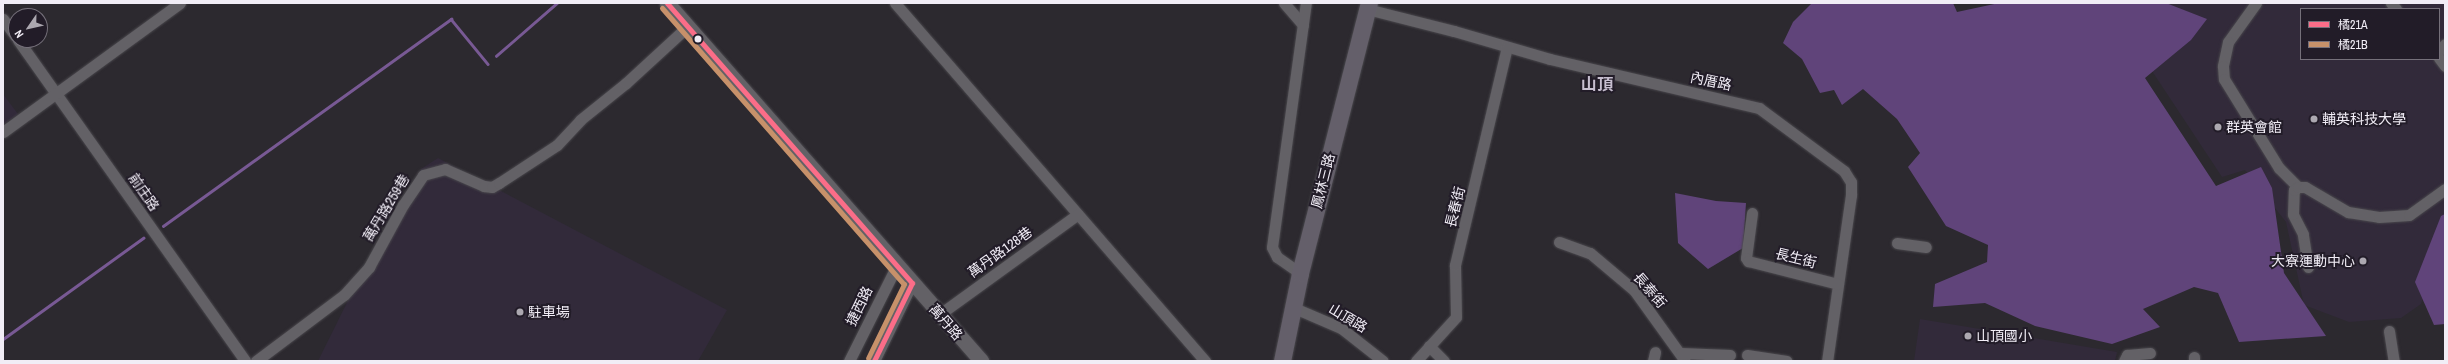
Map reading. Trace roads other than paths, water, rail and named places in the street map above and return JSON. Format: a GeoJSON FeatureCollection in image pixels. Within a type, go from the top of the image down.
{"type":"FeatureCollection","features":[{"type":"Feature","properties":{"kind":"main road","name":"鳳林三路"},"geometry":{"type":"LineString","coordinates":[[1293,361],[1300,273],[1373,6]]}},
{"type":"Feature","properties":{"kind":"main road","name":"鳳林三路"},"geometry":{"type":"LineString","coordinates":[[1282,361],[1298,309],[1373,6]]}},
{"type":"Feature","properties":{"kind":"street"},"geometry":{"type":"LineString","coordinates":[[3,132],[56,95],[180,3]]}},
{"type":"Feature","properties":{"kind":"street"},"geometry":{"type":"LineString","coordinates":[[666,3],[897,265]]}},
{"type":"Feature","properties":{"kind":"street"},"geometry":{"type":"LineString","coordinates":[[895,3],[1205,361]]}},
{"type":"Feature","properties":{"kind":"street"},"geometry":{"type":"LineString","coordinates":[[1284,3],[1303,25]]}},
{"type":"Feature","properties":{"kind":"street"},"geometry":{"type":"LineString","coordinates":[[1300,273],[1277,257],[1272,247],[1306,3]]}},
{"type":"Feature","properties":{"kind":"street"},"geometry":{"type":"LineString","coordinates":[[2256,3],[2228,42],[2223,66],[2224,79],[2279,168],[2298,187]]}},
{"type":"Feature","properties":{"kind":"street","name":"內厝路"},"geometry":{"type":"LineString","coordinates":[[1373,6],[1507,47],[1652,84],[1738,102],[1766,113],[1844,170],[1851,182],[1838,284],[1826,361]]}},
{"type":"Feature","properties":{"kind":"street","name":"萬丹路259巷"},"geometry":{"type":"LineString","coordinates":[[256,361],[344,295],[369,267],[403,205],[424,175],[445,169],[484,186],[492,187],[557,145],[580,120],[626,84],[687,27]]}},
{"type":"Feature","properties":{"kind":"street","name":"長春街"},"geometry":{"type":"LineString","coordinates":[[1416,361],[1456,317],[1455,265],[1507,47]]}},
{"type":"Feature","properties":{"kind":"street","name":"前庄路"},"geometry":{"type":"LineString","coordinates":[[24,48],[245,361]]}},
{"type":"Feature","properties":{"kind":"street"},"geometry":{"type":"LineString","coordinates":[[2308,267],[2303,234],[2293,214],[2294,190],[2298,187],[2305,187],[2348,212],[2379,217],[2409,215],[2445,189]]}},
{"type":"Feature","properties":{"kind":"street","name":"長生街"},"geometry":{"type":"LineString","coordinates":[[1752,213],[1746,258],[1748,261],[1838,284]]}},
{"type":"Feature","properties":{"kind":"street","name":"萬丹路128巷"},"geometry":{"type":"LineString","coordinates":[[940,314],[1078,214]]}},
{"type":"Feature","properties":{"kind":"street","name":"長泰街"},"geometry":{"type":"LineString","coordinates":[[1559,242],[1590,253],[1634,290],[1683,357]]}},
{"type":"Feature","properties":{"kind":"street"},"geometry":{"type":"LineString","coordinates":[[1897,243],[1926,247]]}},
{"type":"Feature","properties":{"kind":"street","name":"萬丹路"},"geometry":{"type":"LineString","coordinates":[[897,265],[980,361]]}},
{"type":"Feature","properties":{"kind":"street","name":"捷西路"},"geometry":{"type":"LineString","coordinates":[[849,361],[897,265]]}},
{"type":"Feature","properties":{"kind":"street"},"geometry":{"type":"LineString","coordinates":[[874,361],[912,283]]}},
{"type":"Feature","properties":{"kind":"street","name":"山頂路"},"geometry":{"type":"LineString","coordinates":[[1298,309],[1341,328],[1383,361]]}},
{"type":"Feature","properties":{"kind":"street"},"geometry":{"type":"LineString","coordinates":[[2389,331],[2394,361]]}},
{"type":"Feature","properties":{"kind":"street"},"geometry":{"type":"LineString","coordinates":[[1429,346],[1444,361]]}},
{"type":"Feature","properties":{"kind":"street"},"geometry":{"type":"LineString","coordinates":[[2124,361],[2128,355],[2150,354]]}},
{"type":"Feature","properties":{"kind":"street"},"geometry":{"type":"LineString","coordinates":[[1683,357],[1730,355]]}},
{"type":"Feature","properties":{"kind":"street"},"geometry":{"type":"LineString","coordinates":[[1747,355],[1787,361]]}},
{"type":"Feature","properties":{"kind":"waterway"},"geometry":{"type":"LineString","coordinates":[[496,56],[557,3]]}},
{"type":"Feature","properties":{"kind":"waterway"},"geometry":{"type":"LineString","coordinates":[[163,226],[451,19],[488,64]]}},
{"type":"Feature","properties":{"kind":"waterway"},"geometry":{"type":"LineString","coordinates":[[3,339],[143,238]]}},
{"type":"Feature","properties":{"kind":"place","name":"輔英科技大學"},"geometry":{"type":"Point","coordinates":[2314,119]}},
{"type":"Feature","properties":{"kind":"place","name":"群英會館"},"geometry":{"type":"Point","coordinates":[2218,127]}},
{"type":"Feature","properties":{"kind":"place","name":"大寮運動中心"},"geometry":{"type":"Point","coordinates":[2363,261]}},
{"type":"Feature","properties":{"kind":"place","name":"駐車場"},"geometry":{"type":"Point","coordinates":[520,312]}},
{"type":"Feature","properties":{"kind":"place","name":"山頂國小"},"geometry":{"type":"Point","coordinates":[1968,336]}},
{"type":"Feature","properties":{"kind":"district","name":"山頂"},"geometry":{"type":"Point","coordinates":[1597,84]}}]}
